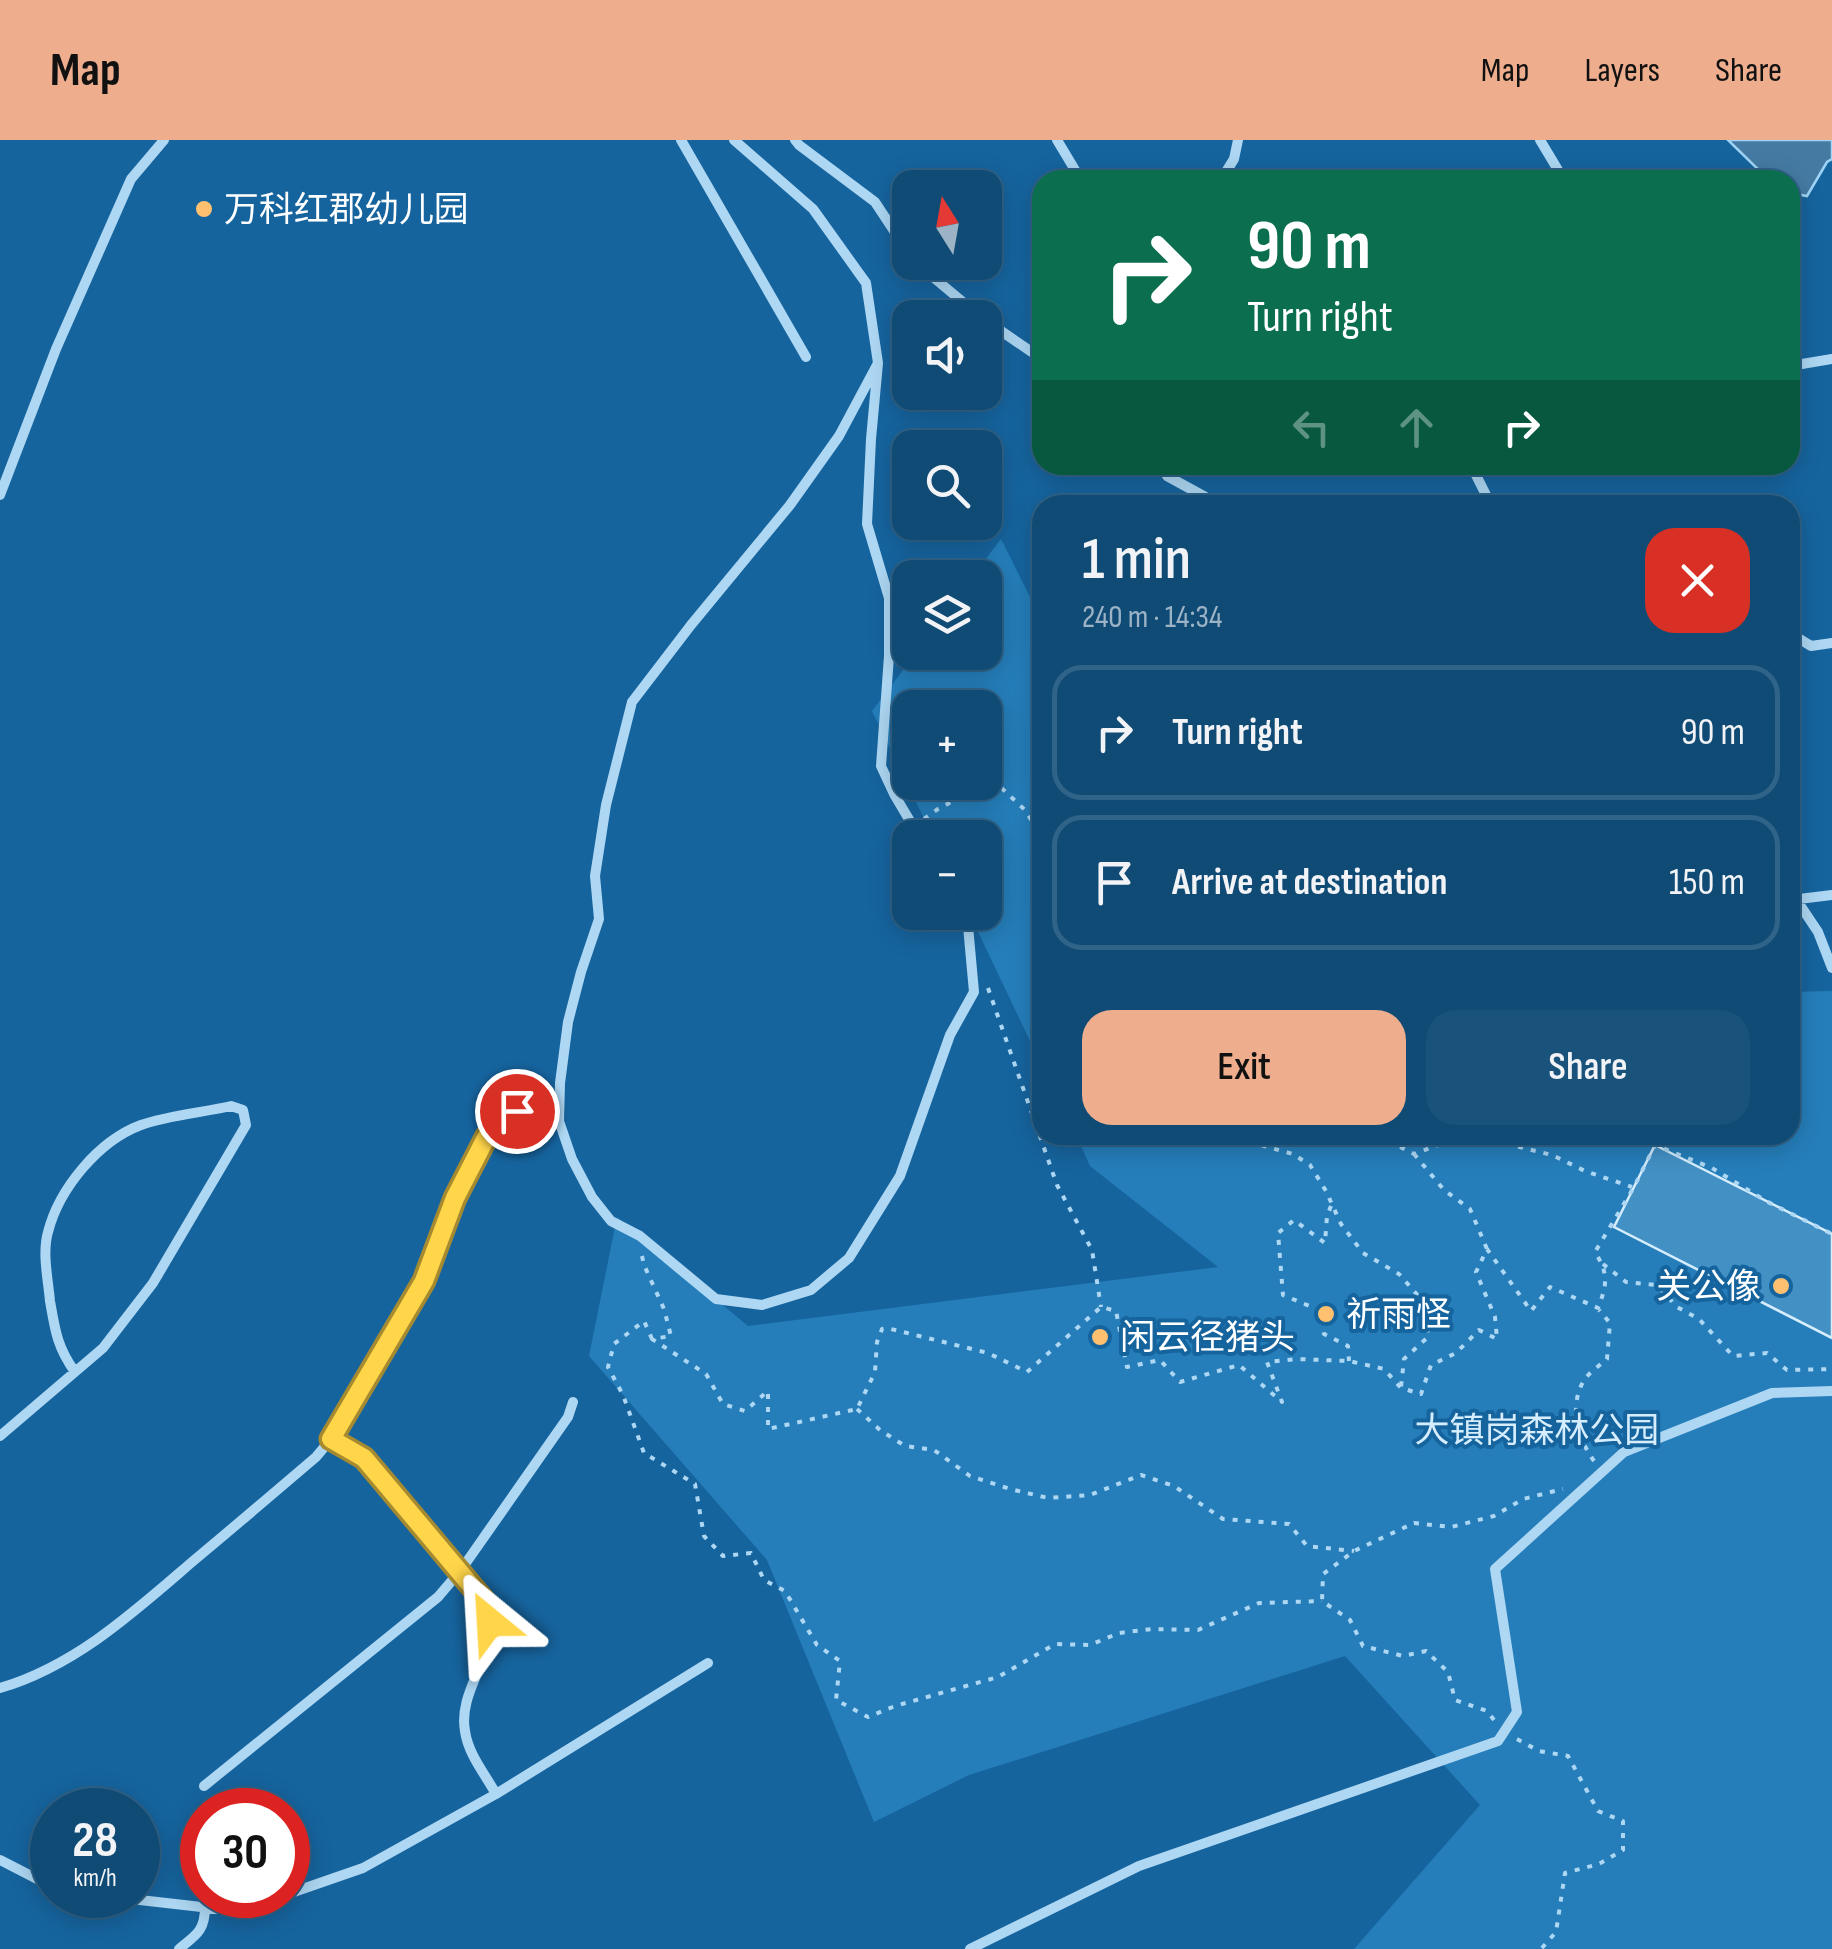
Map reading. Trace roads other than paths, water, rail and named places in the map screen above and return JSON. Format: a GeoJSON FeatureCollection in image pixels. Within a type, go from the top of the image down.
{"type":"FeatureCollection","features":[{"type":"Feature","properties":{"kind":"street"},"geometry":{"type":"LineString","coordinates":[[0,496],[56,349],[131,178],[164,140]]}},
{"type":"Feature","properties":{"kind":"street"},"geometry":{"type":"LineString","coordinates":[[681,140],[806,357]]}},
{"type":"Feature","properties":{"kind":"street"},"geometry":{"type":"LineString","coordinates":[[734,140],[813,208],[866,284],[878,363],[870,438],[868,524],[890,598],[881,766],[909,820]]}},
{"type":"Feature","properties":{"kind":"street"},"geometry":{"type":"LineString","coordinates":[[795,140],[875,202],[892,227]]}},
{"type":"Feature","properties":{"kind":"street"},"geometry":{"type":"LineString","coordinates":[[1057,140],[1074,170]]}},
{"type":"Feature","properties":{"kind":"street"},"geometry":{"type":"LineString","coordinates":[[1228,170],[1238,140]]}},
{"type":"Feature","properties":{"kind":"street"},"geometry":{"type":"LineString","coordinates":[[1540,140],[1558,170]]}},
{"type":"Feature","properties":{"kind":"street"},"geometry":{"type":"LineString","coordinates":[[933,280],[959,300]]}},
{"type":"Feature","properties":{"kind":"street"},"geometry":{"type":"LineString","coordinates":[[1002,332],[1032,352]]}},
{"type":"Feature","properties":{"kind":"street"},"geometry":{"type":"LineString","coordinates":[[1800,364],[1832,359]]}},
{"type":"Feature","properties":{"kind":"street"},"geometry":{"type":"LineString","coordinates":[[878,363],[839,436],[790,505],[632,702],[606,805],[595,876],[598,919],[568,1022],[560,1082],[559,1121],[572,1159],[592,1197],[611,1221],[640,1236],[716,1300],[762,1305],[811,1290],[849,1258],[900,1176],[950,1034],[974,992],[968,930]]}},
{"type":"Feature","properties":{"kind":"street"},"geometry":{"type":"LineString","coordinates":[[1167,475],[1202,495]]}},
{"type":"Feature","properties":{"kind":"street"},"geometry":{"type":"LineString","coordinates":[[1800,639],[1811,646],[1832,643]]}},
{"type":"Feature","properties":{"kind":"street"},"geometry":{"type":"LineString","coordinates":[[1800,899],[1832,895]]}},
{"type":"Feature","properties":{"kind":"street"},"geometry":{"type":"LineString","coordinates":[[1800,909],[1818,932],[1832,968]]}},
{"type":"Feature","properties":{"kind":"street"},"geometry":{"type":"LineString","coordinates":[[0,1436],[104,1348],[153,1282],[246,1124],[243,1110],[231,1106],[140,1126],[111,1143],[81,1170],[60,1198],[47,1235],[47,1273],[55,1335],[75,1372]]}},
{"type":"Feature","properties":{"kind":"street"},"geometry":{"type":"LineString","coordinates":[[0,1688],[72,1657],[135,1611],[316,1457],[331,1439],[424,1281],[455,1198],[487,1136],[517,1111]]}},
{"type":"Feature","properties":{"kind":"street"},"geometry":{"type":"LineString","coordinates":[[970,1949],[1139,1866],[1498,1741],[1517,1712],[1495,1570],[1624,1452],[1772,1393],[1832,1391]]}},
{"type":"Feature","properties":{"kind":"street"},"geometry":{"type":"LineString","coordinates":[[204,1786],[438,1597],[568,1418],[573,1402]]}},
{"type":"Feature","properties":{"kind":"street"},"geometry":{"type":"LineString","coordinates":[[331,1439],[364,1458],[484,1601],[490,1622],[488,1642],[465,1704],[464,1727],[468,1746],[496,1794]]}},
{"type":"Feature","properties":{"kind":"street"},"geometry":{"type":"LineString","coordinates":[[310,1887],[363,1868],[496,1794],[708,1662]]}},
{"type":"Feature","properties":{"kind":"street"},"geometry":{"type":"LineString","coordinates":[[0,1860],[30,1874]]}},
{"type":"Feature","properties":{"kind":"street"},"geometry":{"type":"LineString","coordinates":[[179,1949],[201,1930],[205,1918]]}},
{"type":"Feature","properties":{"kind":"place","name":"万科红郡幼儿园"},"geometry":{"type":"Point","coordinates":[204,209]}},
{"type":"Feature","properties":{"kind":"place","name":"关公像"},"geometry":{"type":"Point","coordinates":[1781,1286]}},
{"type":"Feature","properties":{"kind":"place","name":"祈雨怪"},"geometry":{"type":"Point","coordinates":[1326,1314]}},
{"type":"Feature","properties":{"kind":"place","name":"闲云径猪头"},"geometry":{"type":"Point","coordinates":[1100,1337]}},
{"type":"Feature","properties":{"kind":"park label","name":"大镇岗森林公园"},"geometry":{"type":"Point","coordinates":[1537,1430]}}]}
